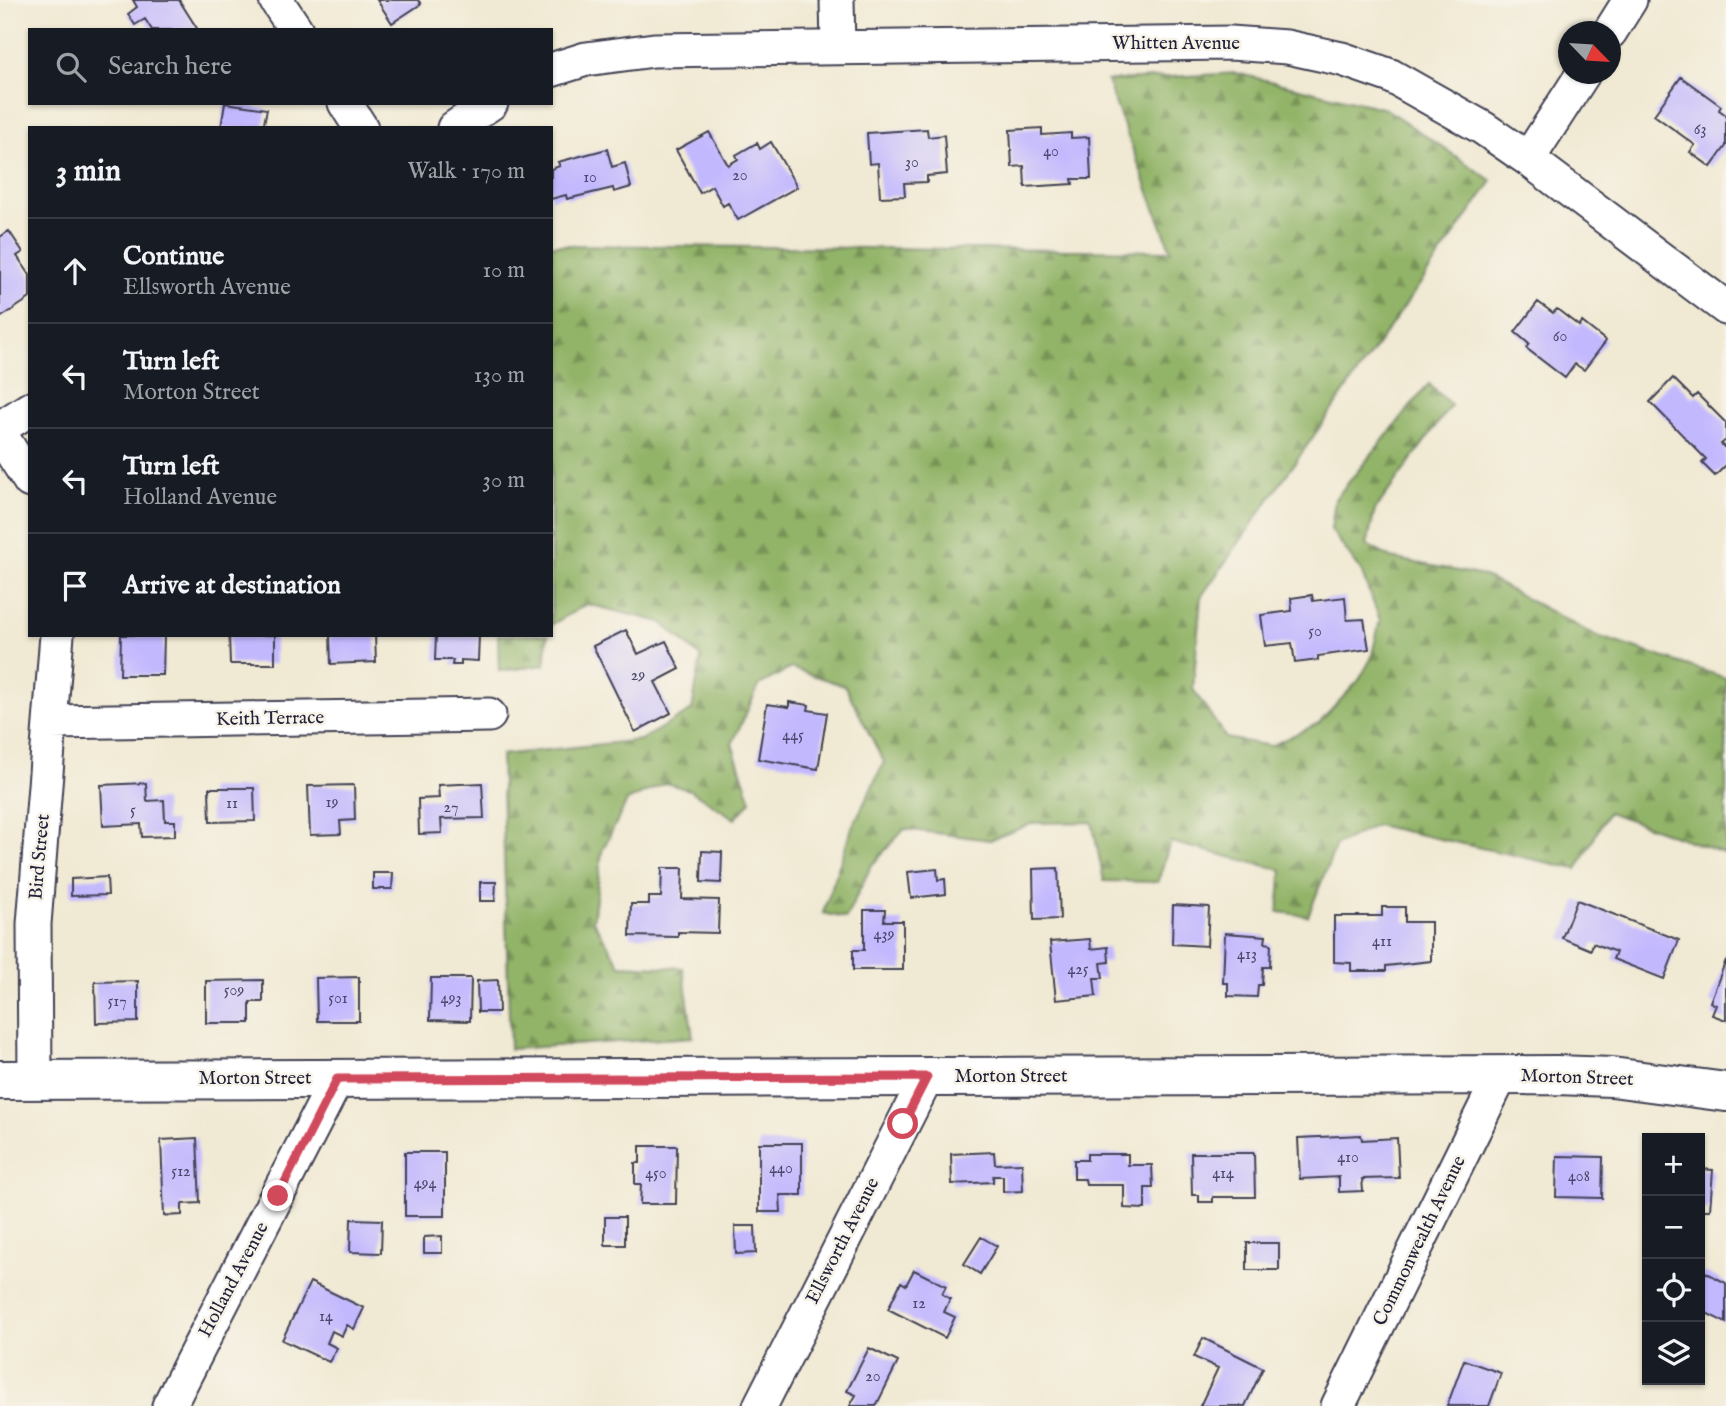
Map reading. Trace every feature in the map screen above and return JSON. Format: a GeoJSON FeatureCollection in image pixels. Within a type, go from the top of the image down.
{"type":"FeatureCollection","features":[{"type":"Feature","properties":{"kind":"street"},"geometry":{"type":"LineString","coordinates":[[276,0],[295,28]]}},
{"type":"Feature","properties":{"kind":"street"},"geometry":{"type":"LineString","coordinates":[[837,0],[838,47]]}},
{"type":"Feature","properties":{"kind":"street"},"geometry":{"type":"LineString","coordinates":[[1618,21],[1630,0]]}},
{"type":"Feature","properties":{"kind":"street","name":"Whitten Avenue"},"geometry":{"type":"LineString","coordinates":[[553,69],[586,59],[654,50],[1187,42],[1287,47],[1342,59],[1391,76],[1443,104],[1528,159],[1726,308]]}},
{"type":"Feature","properties":{"kind":"street"},"geometry":{"type":"LineString","coordinates":[[1528,159],[1577,84]]}},
{"type":"Feature","properties":{"kind":"street"},"geometry":{"type":"LineString","coordinates":[[346,105],[360,126]]}},
{"type":"Feature","properties":{"kind":"street"},"geometry":{"type":"LineString","coordinates":[[457,126],[488,105]]}},
{"type":"Feature","properties":{"kind":"street"},"geometry":{"type":"LineString","coordinates":[[28,410],[0,431],[28,478]]}},
{"type":"Feature","properties":{"kind":"street","name":"Bird Street"},"geometry":{"type":"LineString","coordinates":[[17,1080],[34,924],[57,637]]}},
{"type":"Feature","properties":{"kind":"street","name":"Keith Terrace"},"geometry":{"type":"LineString","coordinates":[[51,722],[489,715]]}},
{"type":"Feature","properties":{"kind":"street","name":"Morton Street"},"geometry":{"type":"LineString","coordinates":[[17,1080],[1501,1075],[1612,1077],[1726,1092]]}},
{"type":"Feature","properties":{"kind":"street","name":"Commonwealth Avenue"},"geometry":{"type":"LineString","coordinates":[[1338,1406],[1501,1075]]}},
{"type":"Feature","properties":{"kind":"street","name":"Ellsworth Avenue"},"geometry":{"type":"LineString","coordinates":[[760,1406],[927,1077]]}},
{"type":"Feature","properties":{"kind":"street","name":"Holland Avenue"},"geometry":{"type":"LineString","coordinates":[[169,1406],[337,1079]]}},
{"type":"Feature","properties":{"kind":"green space"},"geometry":{"type":"Polygon","coordinates":[[[1236,73],[1386,109],[1492,181],[1201,597],[1193,689],[1226,738],[1271,746],[1319,723],[1359,680],[1371,659],[1380,620],[1361,571],[1331,530],[1335,499],[1429,384],[1451,405],[1375,510],[1367,545],[1391,558],[1484,576],[1594,635],[1726,678],[1726,854],[1608,812],[1577,869],[1376,825],[1336,845],[1308,916],[1278,912],[1282,870],[1170,842],[1158,882],[1104,881],[1092,822],[1034,823],[990,840],[904,829],[871,866],[846,918],[823,913],[852,828],[884,762],[845,686],[791,668],[759,685],[732,744],[751,801],[735,819],[690,790],[665,783],[627,801],[602,851],[593,921],[620,965],[683,968],[693,1037],[510,1049],[501,755],[640,740],[692,710],[701,657],[661,622],[587,604],[553,624],[553,245],[1171,251],[1107,81],[1236,73]]]}},
{"type":"Feature","properties":{"kind":"green space"},"geometry":{"type":"Polygon","coordinates":[[[498,637],[548,637],[545,665],[499,671],[498,637]]]}},
{"type":"Feature","properties":{"kind":"building"},"geometry":{"type":"Polygon","coordinates":[[[133,0],[179,0],[197,28],[151,28],[145,19],[135,25],[128,14],[137,7],[133,0]]]}},
{"type":"Feature","properties":{"kind":"building"},"geometry":{"type":"Polygon","coordinates":[[[377,0],[418,0],[421,4],[392,23],[377,0]]]}},
{"type":"Feature","properties":{"kind":"building"},"geometry":{"type":"Polygon","coordinates":[[[1681,77],[1721,106],[1719,110],[1726,115],[1726,146],[1711,167],[1690,152],[1695,145],[1654,115],[1681,77]]]}},
{"type":"Feature","properties":{"kind":"building"},"geometry":{"type":"Polygon","coordinates":[[[225,105],[267,109],[263,126],[221,126],[225,105]]]}},
{"type":"Feature","properties":{"kind":"building"},"geometry":{"type":"Polygon","coordinates":[[[1042,128],[1042,135],[1071,133],[1071,138],[1089,137],[1091,179],[1072,179],[1073,184],[1025,187],[1024,166],[1012,167],[1010,130],[1042,128]]]}},
{"type":"Feature","properties":{"kind":"building"},"geometry":{"type":"Polygon","coordinates":[[[927,129],[928,137],[944,135],[947,174],[927,176],[927,182],[904,183],[905,196],[880,197],[878,163],[869,164],[867,133],[927,129]]]}},
{"type":"Feature","properties":{"kind":"building"},"geometry":{"type":"Polygon","coordinates":[[[709,132],[728,165],[738,159],[736,155],[757,143],[760,149],[771,142],[797,187],[738,220],[728,203],[723,206],[712,186],[700,193],[676,150],[709,132]]]}},
{"type":"Feature","properties":{"kind":"building"},"geometry":{"type":"Polygon","coordinates":[[[607,149],[612,167],[625,163],[631,187],[614,192],[613,188],[567,199],[566,195],[553,198],[553,168],[560,166],[558,162],[607,149]]]}},
{"type":"Feature","properties":{"kind":"building"},"geometry":{"type":"Polygon","coordinates":[[[9,231],[23,252],[17,256],[28,272],[28,299],[0,318],[0,237],[9,231]]]}},
{"type":"Feature","properties":{"kind":"building"},"geometry":{"type":"Polygon","coordinates":[[[1538,302],[1553,313],[1557,309],[1579,326],[1582,322],[1606,341],[1584,370],[1575,364],[1565,378],[1526,348],[1529,344],[1515,332],[1538,302]]]}},
{"type":"Feature","properties":{"kind":"building"},"geometry":{"type":"Polygon","coordinates":[[[1673,378],[1693,398],[1697,394],[1726,423],[1726,440],[1721,444],[1726,449],[1726,465],[1715,476],[1702,463],[1706,459],[1650,402],[1673,378]]]}},
{"type":"Feature","properties":{"kind":"building"},"geometry":{"type":"Polygon","coordinates":[[[1312,595],[1313,601],[1345,597],[1347,620],[1364,619],[1369,649],[1318,656],[1318,660],[1295,663],[1292,643],[1265,646],[1261,615],[1292,611],[1291,598],[1312,595]]]}},
{"type":"Feature","properties":{"kind":"building"},"geometry":{"type":"Polygon","coordinates":[[[626,630],[638,654],[666,641],[680,669],[655,682],[671,713],[635,732],[593,646],[626,630]]]}},
{"type":"Feature","properties":{"kind":"building"},"geometry":{"type":"Polygon","coordinates":[[[121,637],[164,637],[163,675],[120,675],[121,637]]]}},
{"type":"Feature","properties":{"kind":"building"},"geometry":{"type":"Polygon","coordinates":[[[229,637],[275,637],[275,664],[230,664],[229,637]]]}},
{"type":"Feature","properties":{"kind":"building"},"geometry":{"type":"Polygon","coordinates":[[[330,637],[375,637],[376,662],[331,664],[330,637]]]}},
{"type":"Feature","properties":{"kind":"building"},"geometry":{"type":"Polygon","coordinates":[[[436,637],[479,637],[478,661],[461,660],[461,665],[452,665],[453,660],[435,660],[436,637]]]}},
{"type":"Feature","properties":{"kind":"building"},"geometry":{"type":"Polygon","coordinates":[[[789,702],[809,705],[808,710],[827,713],[818,769],[758,759],[767,704],[789,707],[789,702]]]}},
{"type":"Feature","properties":{"kind":"building"},"geometry":{"type":"Polygon","coordinates":[[[146,783],[147,801],[164,800],[165,821],[175,821],[175,836],[142,837],[141,824],[103,826],[101,785],[146,783]]]}},
{"type":"Feature","properties":{"kind":"building"},"geometry":{"type":"Polygon","coordinates":[[[482,783],[484,818],[441,819],[442,833],[419,834],[418,799],[439,798],[438,785],[482,783]]]}},
{"type":"Feature","properties":{"kind":"building"},"geometry":{"type":"Polygon","coordinates":[[[354,785],[355,820],[340,821],[341,834],[310,835],[308,786],[354,785]]]}},
{"type":"Feature","properties":{"kind":"building"},"geometry":{"type":"Polygon","coordinates":[[[209,788],[254,788],[255,821],[210,822],[209,788]]]}},
{"type":"Feature","properties":{"kind":"building"},"geometry":{"type":"Polygon","coordinates":[[[702,851],[722,852],[721,883],[701,882],[702,851]]]}},
{"type":"Feature","properties":{"kind":"building"},"geometry":{"type":"Polygon","coordinates":[[[662,868],[683,868],[682,899],[719,900],[718,933],[678,932],[678,937],[630,936],[631,904],[649,904],[649,897],[661,897],[662,868]]]}},
{"type":"Feature","properties":{"kind":"building"},"geometry":{"type":"Polygon","coordinates":[[[1058,868],[1060,919],[1034,920],[1033,869],[1058,868]]]}},
{"type":"Feature","properties":{"kind":"building"},"geometry":{"type":"Polygon","coordinates":[[[937,869],[938,880],[945,879],[946,894],[911,898],[908,872],[937,869]]]}},
{"type":"Feature","properties":{"kind":"building"},"geometry":{"type":"Polygon","coordinates":[[[373,873],[393,873],[392,889],[373,889],[373,873]]]}},
{"type":"Feature","properties":{"kind":"building"},"geometry":{"type":"Polygon","coordinates":[[[107,877],[108,895],[71,896],[71,879],[107,877]]]}},
{"type":"Feature","properties":{"kind":"building"},"geometry":{"type":"Polygon","coordinates":[[[480,882],[496,882],[495,901],[480,901],[480,882]]]}},
{"type":"Feature","properties":{"kind":"building"},"geometry":{"type":"Polygon","coordinates":[[[1577,900],[1679,940],[1664,979],[1613,959],[1616,952],[1593,943],[1591,950],[1562,938],[1577,900]]]}},
{"type":"Feature","properties":{"kind":"building"},"geometry":{"type":"Polygon","coordinates":[[[1173,905],[1209,907],[1207,946],[1172,944],[1173,905]]]}},
{"type":"Feature","properties":{"kind":"building"},"geometry":{"type":"Polygon","coordinates":[[[1382,907],[1405,907],[1405,922],[1431,922],[1431,961],[1386,966],[1386,971],[1351,971],[1351,963],[1334,962],[1334,916],[1382,916],[1382,907]]]}},
{"type":"Feature","properties":{"kind":"building"},"geometry":{"type":"Polygon","coordinates":[[[864,910],[885,910],[884,921],[903,921],[903,970],[853,970],[853,950],[864,950],[864,910]]]}},
{"type":"Feature","properties":{"kind":"building"},"geometry":{"type":"Polygon","coordinates":[[[1225,933],[1266,936],[1265,943],[1271,944],[1270,967],[1263,967],[1262,985],[1258,985],[1257,997],[1228,996],[1228,983],[1223,983],[1225,933]]]}},
{"type":"Feature","properties":{"kind":"building"},"geometry":{"type":"Polygon","coordinates":[[[1090,939],[1091,949],[1108,947],[1109,962],[1101,963],[1103,978],[1094,978],[1096,996],[1056,1000],[1050,942],[1090,939]]]}},
{"type":"Feature","properties":{"kind":"building"},"geometry":{"type":"Polygon","coordinates":[[[1726,960],[1726,1020],[1712,1015],[1716,1005],[1710,1002],[1726,960]]]}},
{"type":"Feature","properties":{"kind":"building"},"geometry":{"type":"Polygon","coordinates":[[[359,977],[359,1021],[317,1021],[316,978],[359,977]]]}},
{"type":"Feature","properties":{"kind":"building"},"geometry":{"type":"Polygon","coordinates":[[[431,978],[471,978],[470,1021],[430,1020],[431,978]]]}},
{"type":"Feature","properties":{"kind":"building"},"geometry":{"type":"Polygon","coordinates":[[[263,980],[263,1002],[250,1002],[250,1023],[206,1023],[206,981],[263,980]]]}},
{"type":"Feature","properties":{"kind":"building"},"geometry":{"type":"Polygon","coordinates":[[[498,980],[499,1012],[478,1012],[477,981],[498,980]]]}},
{"type":"Feature","properties":{"kind":"building"},"geometry":{"type":"Polygon","coordinates":[[[138,981],[138,1022],[96,1023],[95,982],[138,981]]]}},
{"type":"Feature","properties":{"kind":"building"},"geometry":{"type":"Polygon","coordinates":[[[1361,1135],[1362,1140],[1397,1138],[1399,1178],[1362,1179],[1363,1191],[1339,1192],[1339,1177],[1300,1179],[1298,1138],[1361,1135]]]}},
{"type":"Feature","properties":{"kind":"building"},"geometry":{"type":"Polygon","coordinates":[[[197,1138],[200,1203],[182,1204],[182,1215],[164,1216],[161,1140],[197,1138]]]}},
{"type":"Feature","properties":{"kind":"building"},"geometry":{"type":"Polygon","coordinates":[[[759,1143],[802,1143],[802,1195],[780,1195],[781,1212],[759,1212],[759,1143]]]}},
{"type":"Feature","properties":{"kind":"building"},"geometry":{"type":"Polygon","coordinates":[[[640,1146],[677,1146],[676,1204],[640,1204],[641,1184],[635,1184],[635,1163],[640,1163],[640,1146]]]}},
{"type":"Feature","properties":{"kind":"building"},"geometry":{"type":"Polygon","coordinates":[[[405,1152],[445,1152],[445,1216],[405,1216],[405,1152]]]}},
{"type":"Feature","properties":{"kind":"building"},"geometry":{"type":"Polygon","coordinates":[[[994,1152],[995,1164],[1022,1163],[1023,1191],[1003,1192],[1003,1176],[993,1176],[993,1182],[952,1184],[951,1154],[994,1152]]]}},
{"type":"Feature","properties":{"kind":"building"},"geometry":{"type":"Polygon","coordinates":[[[1191,1153],[1254,1153],[1255,1197],[1213,1197],[1213,1202],[1199,1202],[1199,1195],[1192,1195],[1191,1153]]]}},
{"type":"Feature","properties":{"kind":"building"},"geometry":{"type":"Polygon","coordinates":[[[1087,1154],[1128,1154],[1128,1165],[1152,1165],[1153,1188],[1145,1188],[1145,1209],[1124,1208],[1124,1185],[1086,1185],[1085,1179],[1074,1179],[1074,1160],[1087,1160],[1087,1154]]]}},
{"type":"Feature","properties":{"kind":"building"},"geometry":{"type":"Polygon","coordinates":[[[1557,1156],[1603,1157],[1602,1198],[1556,1197],[1557,1156]]]}},
{"type":"Feature","properties":{"kind":"building"},"geometry":{"type":"Polygon","coordinates":[[[1705,1169],[1713,1170],[1710,1210],[1705,1210],[1705,1169]]]}},
{"type":"Feature","properties":{"kind":"building"},"geometry":{"type":"Polygon","coordinates":[[[605,1217],[625,1217],[625,1245],[605,1245],[605,1217]]]}},
{"type":"Feature","properties":{"kind":"building"},"geometry":{"type":"Polygon","coordinates":[[[351,1219],[382,1220],[381,1253],[350,1252],[351,1219]]]}},
{"type":"Feature","properties":{"kind":"building"},"geometry":{"type":"Polygon","coordinates":[[[735,1226],[755,1226],[756,1253],[736,1254],[735,1226]]]}},
{"type":"Feature","properties":{"kind":"building"},"geometry":{"type":"Polygon","coordinates":[[[442,1236],[442,1253],[424,1253],[424,1237],[442,1236]]]}},
{"type":"Feature","properties":{"kind":"building"},"geometry":{"type":"Polygon","coordinates":[[[981,1237],[997,1246],[980,1274],[964,1264],[981,1237]]]}},
{"type":"Feature","properties":{"kind":"building"},"geometry":{"type":"Polygon","coordinates":[[[1247,1243],[1279,1243],[1279,1270],[1247,1270],[1247,1243]]]}},
{"type":"Feature","properties":{"kind":"building"},"geometry":{"type":"Polygon","coordinates":[[[914,1270],[946,1286],[942,1294],[950,1299],[944,1312],[955,1317],[945,1338],[888,1309],[901,1282],[906,1285],[914,1270]]]}},
{"type":"Feature","properties":{"kind":"building"},"geometry":{"type":"Polygon","coordinates":[[[1705,1272],[1726,1283],[1726,1323],[1705,1312],[1705,1272]]]}},
{"type":"Feature","properties":{"kind":"building"},"geometry":{"type":"Polygon","coordinates":[[[310,1282],[364,1308],[354,1329],[347,1325],[342,1336],[332,1331],[327,1343],[337,1348],[329,1362],[282,1340],[310,1282]]]}},
{"type":"Feature","properties":{"kind":"building"},"geometry":{"type":"Polygon","coordinates":[[[1203,1338],[1263,1368],[1245,1406],[1200,1406],[1218,1368],[1194,1357],[1203,1338]]]}},
{"type":"Feature","properties":{"kind":"building"},"geometry":{"type":"Polygon","coordinates":[[[869,1348],[898,1362],[876,1406],[850,1406],[856,1395],[847,1391],[869,1348]]]}},
{"type":"Feature","properties":{"kind":"building"},"geometry":{"type":"Polygon","coordinates":[[[1464,1360],[1501,1373],[1489,1406],[1447,1406],[1464,1360]]]}},
{"type":"Feature","properties":{"kind":"route"},"geometry":{"type":"LineString","coordinates":[[278,1196],[337,1079],[927,1077],[903,1124]]}}]}
